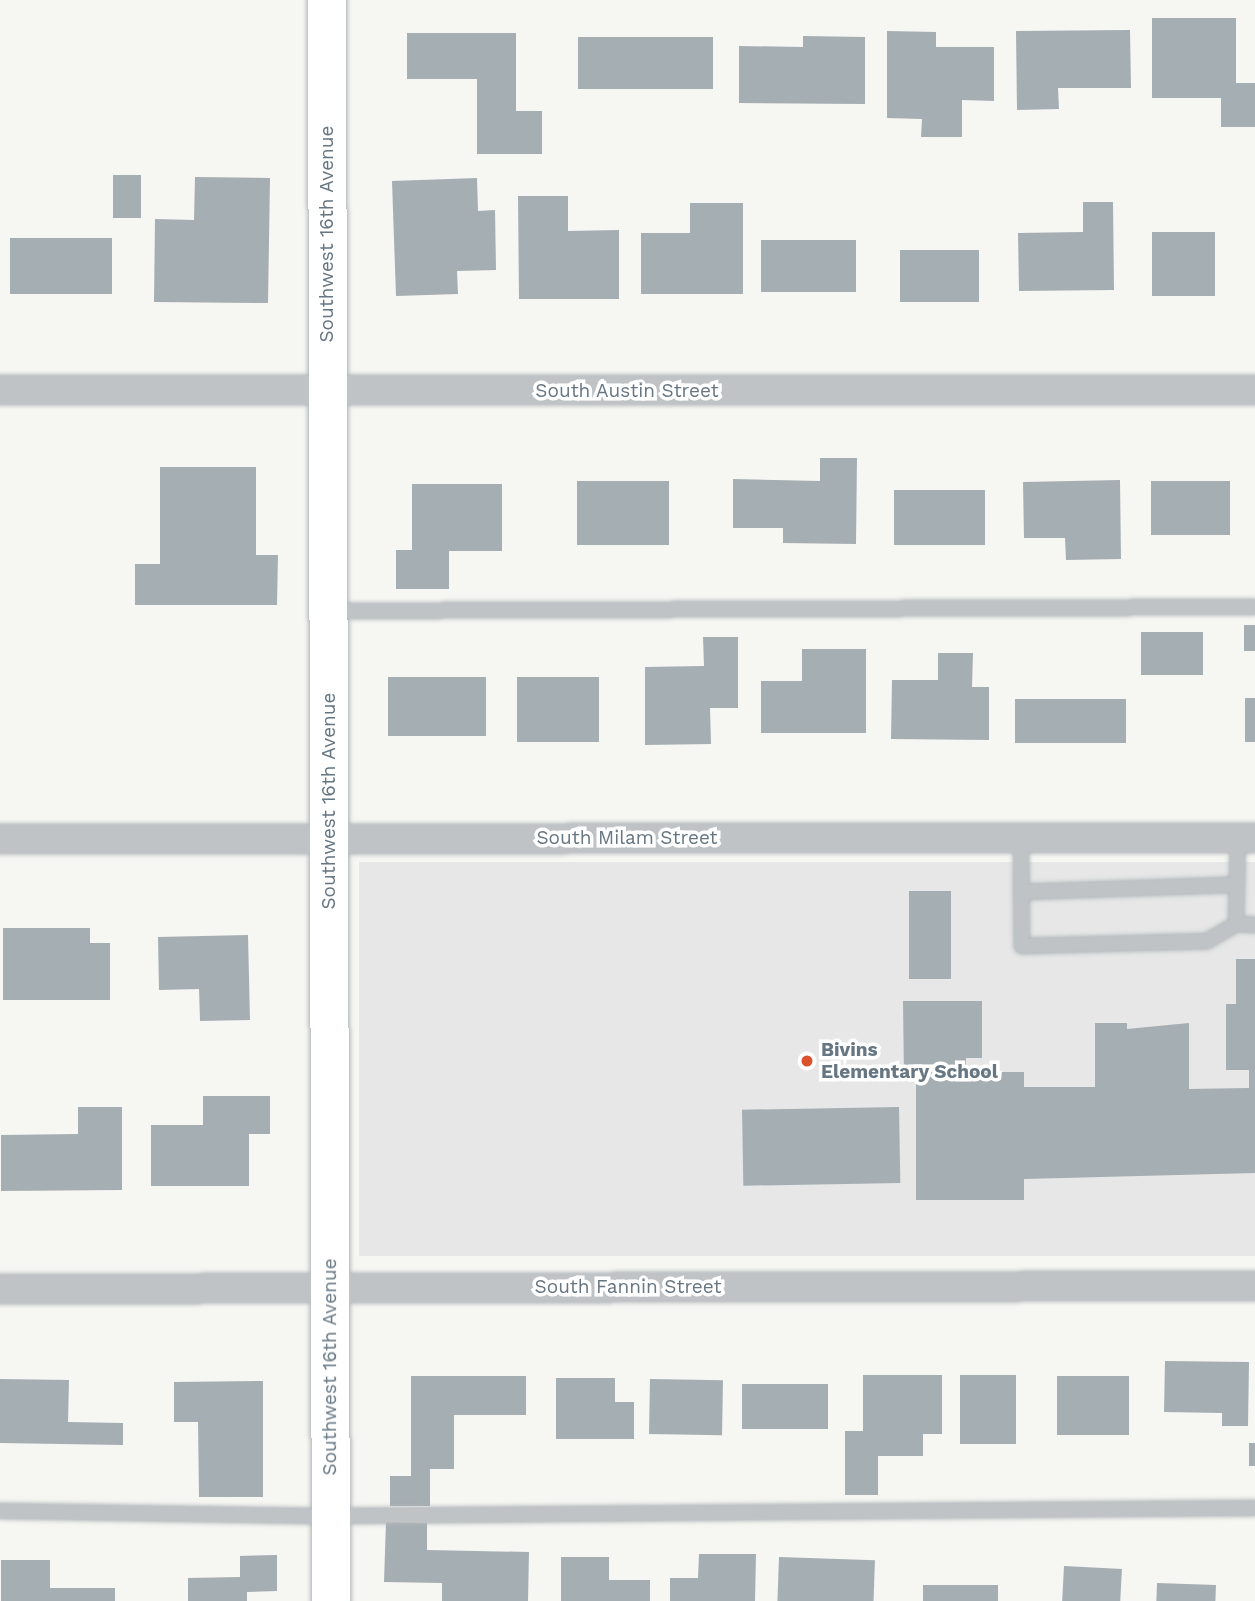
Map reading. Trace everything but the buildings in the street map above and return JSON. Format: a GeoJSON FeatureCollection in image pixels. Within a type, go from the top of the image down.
{"type":"FeatureCollection","features":[{"type":"Feature","properties":{"kind":"street","name":"Southwest 16th Avenue"},"geometry":{"type":"LineString","coordinates":[[327,0],[331,1601]]}},
{"type":"Feature","properties":{"kind":"street","name":"South Austin Street"},"geometry":{"type":"LineString","coordinates":[[0,390],[1255,390]]}},
{"type":"Feature","properties":{"kind":"street","name":"South Milam Street"},"geometry":{"type":"LineString","coordinates":[[0,839],[1246,838]]}},
{"type":"Feature","properties":{"kind":"street","name":"South Fannin Street"},"geometry":{"type":"LineString","coordinates":[[0,1289],[1255,1286]]}},
{"type":"Feature","properties":{"kind":"lane"},"geometry":{"type":"LineString","coordinates":[[328,611],[1255,607]]}},
{"type":"Feature","properties":{"kind":"lane"},"geometry":{"type":"LineString","coordinates":[[1021,838],[1022,946],[1208,941],[1236,924],[1255,925]]}},
{"type":"Feature","properties":{"kind":"lane"},"geometry":{"type":"LineString","coordinates":[[1236,924],[1237,885],[1246,838]]}},
{"type":"Feature","properties":{"kind":"lane"},"geometry":{"type":"LineString","coordinates":[[1021,892],[1237,885]]}},
{"type":"Feature","properties":{"kind":"lane"},"geometry":{"type":"LineString","coordinates":[[0,1511],[331,1516],[1255,1508]]}},
{"type":"Feature","properties":{"kind":"shaded area","name":"Bivins Elementary School"},"geometry":{"type":"Polygon","coordinates":[[[359,862],[1255,862],[1255,1256],[359,1256],[359,862]]]}},
{"type":"Feature","properties":{"kind":"place","name":"Bivins Elementary School"},"geometry":{"type":"Point","coordinates":[807,1061]}}]}
